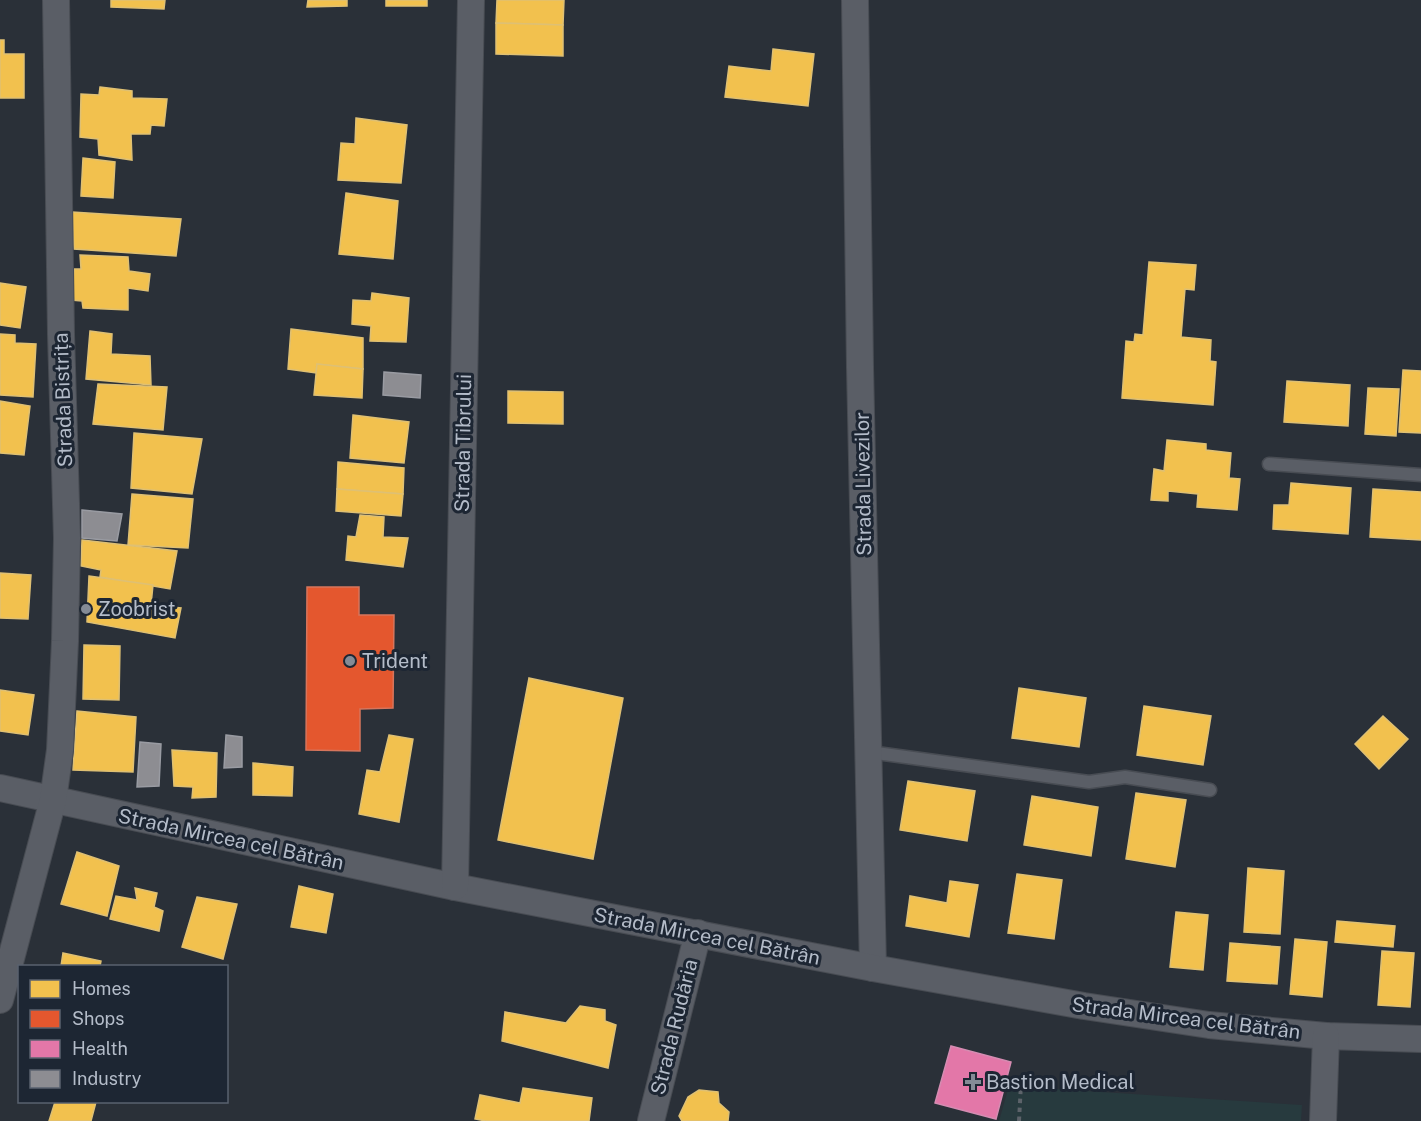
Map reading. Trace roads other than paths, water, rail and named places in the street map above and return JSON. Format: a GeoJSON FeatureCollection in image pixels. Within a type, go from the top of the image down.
{"type":"FeatureCollection","features":[{"type":"Feature","properties":{"kind":"street","name":"Strada Bistrița"},"geometry":{"type":"LineString","coordinates":[[0,1000],[52,800],[60,750],[67,538],[61,334],[56,0]]}},
{"type":"Feature","properties":{"kind":"street","name":"Strada Tibrului"},"geometry":{"type":"LineString","coordinates":[[455,887],[471,0]]}},
{"type":"Feature","properties":{"kind":"street","name":"Strada Livezilor"},"geometry":{"type":"LineString","coordinates":[[855,0],[873,968]]}},
{"type":"Feature","properties":{"kind":"street","name":"Strada Mircea cel Bătrân"},"geometry":{"type":"LineString","coordinates":[[0,788],[455,887],[873,968],[1084,1006],[1209,1025],[1326,1036],[1421,1039]]}},
{"type":"Feature","properties":{"kind":"street","name":"Strada Rudăria"},"geometry":{"type":"LineString","coordinates":[[651,1121],[698,933]]}},
{"type":"Feature","properties":{"kind":"street"},"geometry":{"type":"LineString","coordinates":[[1323,1121],[1326,1036]]}},
{"type":"Feature","properties":{"kind":"lane"},"geometry":{"type":"LineString","coordinates":[[1269,464],[1421,475]]}},
{"type":"Feature","properties":{"kind":"lane"},"geometry":{"type":"LineString","coordinates":[[869,752],[1089,782],[1125,777],[1210,790]]}},
{"type":"Feature","properties":{"kind":"place","name":"Zoobrist"},"geometry":{"type":"Point","coordinates":[86,609]}},
{"type":"Feature","properties":{"kind":"place","name":"Trident"},"geometry":{"type":"Point","coordinates":[350,661]}},
{"type":"Feature","properties":{"kind":"place","name":"Bastion Medical"},"geometry":{"type":"Point","coordinates":[973,1082]}}]}
